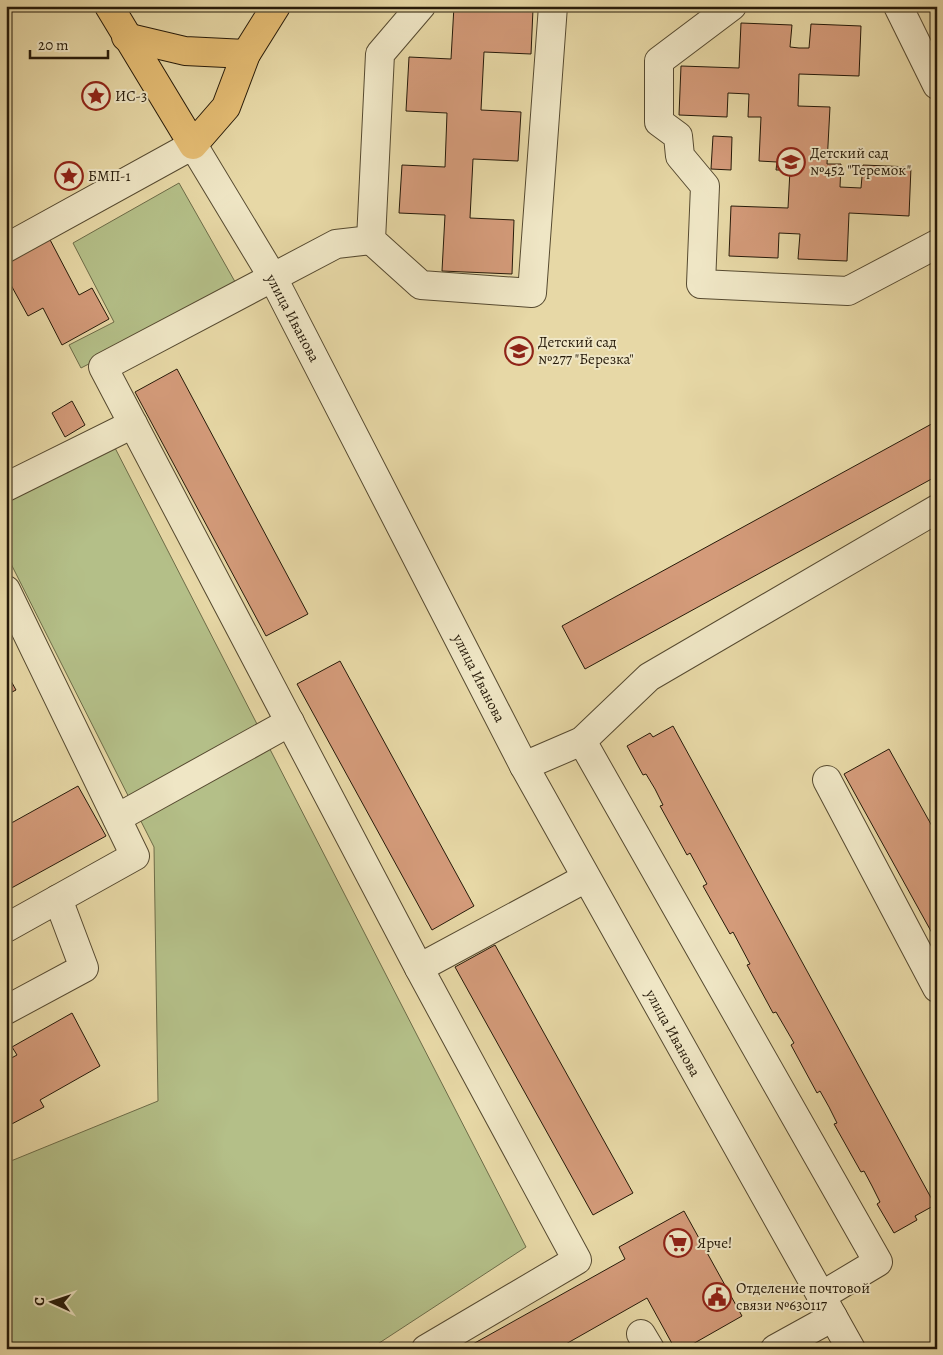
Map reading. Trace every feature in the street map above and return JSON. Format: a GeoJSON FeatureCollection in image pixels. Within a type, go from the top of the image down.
{"type":"FeatureCollection","features":[{"type":"Feature","properties":{"kind":"main road","name":"улица Иванова"},"geometry":{"type":"LineString","coordinates":[[109,6],[193,145]]}},
{"type":"Feature","properties":{"kind":"main road"},"geometry":{"type":"LineString","coordinates":[[193,145],[226,108],[246,54],[276,6]]}},
{"type":"Feature","properties":{"kind":"main road"},"geometry":{"type":"LineString","coordinates":[[126,37],[185,52],[246,54]]}},
{"type":"Feature","properties":{"kind":"street"},"geometry":{"type":"LineString","coordinates":[[371,240],[380,54],[421,6]]}},
{"type":"Feature","properties":{"kind":"street"},"geometry":{"type":"LineString","coordinates":[[426,1349],[577,1260],[419,968],[103,367],[272,276],[336,244],[371,240],[421,285],[532,292],[553,6]]}},
{"type":"Feature","properties":{"kind":"street"},"geometry":{"type":"LineString","coordinates":[[732,6],[659,61],[659,122],[678,136],[680,156],[705,186],[701,284],[848,291],[937,244]]}},
{"type":"Feature","properties":{"kind":"street"},"geometry":{"type":"LineString","coordinates":[[898,6],[937,85]]}},
{"type":"Feature","properties":{"kind":"street"},"geometry":{"type":"LineString","coordinates":[[6,248],[193,145]]}},
{"type":"Feature","properties":{"kind":"street","name":"улица Иванова"},"geometry":{"type":"LineString","coordinates":[[193,145],[272,276],[524,766],[851,1349]]}},
{"type":"Feature","properties":{"kind":"street"},"geometry":{"type":"LineString","coordinates":[[6,488],[133,424]]}},
{"type":"Feature","properties":{"kind":"street"},"geometry":{"type":"LineString","coordinates":[[524,766],[582,741],[649,677],[937,509]]}},
{"type":"Feature","properties":{"kind":"street"},"geometry":{"type":"LineString","coordinates":[[6,590],[135,856],[6,928]]}},
{"type":"Feature","properties":{"kind":"street"},"geometry":{"type":"LineString","coordinates":[[116,818],[290,722]]}},
{"type":"Feature","properties":{"kind":"street"},"geometry":{"type":"LineString","coordinates":[[582,741],[878,1262],[775,1349]]}},
{"type":"Feature","properties":{"kind":"street"},"geometry":{"type":"LineString","coordinates":[[827,780],[937,988]]}},
{"type":"Feature","properties":{"kind":"street"},"geometry":{"type":"LineString","coordinates":[[419,968],[586,878]]}},
{"type":"Feature","properties":{"kind":"street"},"geometry":{"type":"LineString","coordinates":[[6,1010],[84,968],[58,899]]}},
{"type":"Feature","properties":{"kind":"green space"},"geometry":{"type":"Polygon","coordinates":[[[179,183],[238,287],[81,368],[69,345],[114,322],[73,243],[179,183]]]}},
{"type":"Feature","properties":{"kind":"green space"},"geometry":{"type":"Polygon","coordinates":[[[114,446],[526,1247],[370,1349],[6,1349],[6,1163],[158,1101],[154,847],[6,554],[6,496],[114,446]]]}},
{"type":"Feature","properties":{"kind":"building"},"geometry":{"type":"Polygon","coordinates":[[[454,6],[533,9],[531,54],[484,52],[481,110],[521,112],[518,161],[473,159],[470,218],[514,220],[512,274],[442,271],[445,215],[399,213],[402,165],[445,167],[447,113],[406,111],[409,57],[451,59],[454,6]]]}},
{"type":"Feature","properties":{"kind":"building"},"geometry":{"type":"Polygon","coordinates":[[[741,23],[792,25],[790,47],[799,48],[809,48],[811,24],[861,26],[859,76],[799,74],[798,106],[830,107],[827,164],[841,164],[840,187],[861,188],[863,165],[911,167],[909,216],[849,213],[847,261],[798,259],[800,234],[779,233],[778,258],[729,256],[731,206],[788,208],[790,170],[776,170],[777,162],[759,161],[761,117],[748,117],[749,94],[728,93],[727,117],[679,115],[681,66],[739,68],[741,23]]]}},
{"type":"Feature","properties":{"kind":"building"},"geometry":{"type":"Polygon","coordinates":[[[713,136],[732,137],[731,170],[711,169],[713,136]]]}},
{"type":"Feature","properties":{"kind":"building"},"geometry":{"type":"Polygon","coordinates":[[[47,234],[79,295],[92,288],[109,319],[62,345],[43,308],[28,316],[6,276],[6,256],[47,234]]]}},
{"type":"Feature","properties":{"kind":"building"},"geometry":{"type":"Polygon","coordinates":[[[177,369],[308,614],[266,636],[135,392],[177,369]]]}},
{"type":"Feature","properties":{"kind":"building"},"geometry":{"type":"Polygon","coordinates":[[[72,401],[85,425],[65,437],[52,413],[72,401]]]}},
{"type":"Feature","properties":{"kind":"building"},"geometry":{"type":"Polygon","coordinates":[[[937,421],[937,476],[585,669],[562,626],[937,421]]]}},
{"type":"Feature","properties":{"kind":"building"},"geometry":{"type":"Polygon","coordinates":[[[340,661],[474,906],[432,930],[297,684],[340,661]]]}},
{"type":"Feature","properties":{"kind":"building"},"geometry":{"type":"Polygon","coordinates":[[[6,672],[16,690],[6,695],[6,672]]]}},
{"type":"Feature","properties":{"kind":"building"},"geometry":{"type":"Polygon","coordinates":[[[673,726],[935,1205],[915,1216],[917,1220],[894,1233],[877,1204],[880,1202],[864,1171],[861,1172],[834,1124],[837,1123],[829,1107],[820,1091],[817,1093],[791,1045],[794,1043],[776,1012],[773,1013],[747,965],[750,964],[733,932],[730,934],[703,886],[707,884],[690,853],[687,855],[660,806],[663,805],[655,789],[646,774],[643,775],[627,746],[650,733],[653,737],[673,726]]]}},
{"type":"Feature","properties":{"kind":"building"},"geometry":{"type":"Polygon","coordinates":[[[889,749],[937,835],[937,942],[844,774],[889,749]]]}},
{"type":"Feature","properties":{"kind":"building"},"geometry":{"type":"Polygon","coordinates":[[[78,786],[106,836],[6,891],[6,826],[78,786]]]}},
{"type":"Feature","properties":{"kind":"building"},"geometry":{"type":"Polygon","coordinates":[[[495,945],[633,1193],[593,1215],[455,967],[495,945]]]}},
{"type":"Feature","properties":{"kind":"building"},"geometry":{"type":"Polygon","coordinates":[[[72,1013],[100,1066],[40,1100],[44,1107],[6,1127],[6,1061],[17,1055],[12,1047],[72,1013]]]}},
{"type":"Feature","properties":{"kind":"building"},"geometry":{"type":"Polygon","coordinates":[[[684,1211],[742,1316],[684,1349],[675,1349],[647,1298],[557,1349],[464,1349],[625,1259],[619,1247],[684,1211]]]}},
{"type":"Feature","properties":{"kind":"place","name":"ИС-3"},"geometry":{"type":"Point","coordinates":[96,96]}},
{"type":"Feature","properties":{"kind":"place","name":"Детский сад №452 \"Теремок\""},"geometry":{"type":"Point","coordinates":[791,162]}},
{"type":"Feature","properties":{"kind":"place","name":"БМП-1"},"geometry":{"type":"Point","coordinates":[69,176]}},
{"type":"Feature","properties":{"kind":"place","name":"Детский сад №277 \"Березка\""},"geometry":{"type":"Point","coordinates":[519,351]}},
{"type":"Feature","properties":{"kind":"place","name":"Ярче!"},"geometry":{"type":"Point","coordinates":[678,1243]}},
{"type":"Feature","properties":{"kind":"place","name":"Отделение почтовой связи №630117"},"geometry":{"type":"Point","coordinates":[717,1297]}}]}
